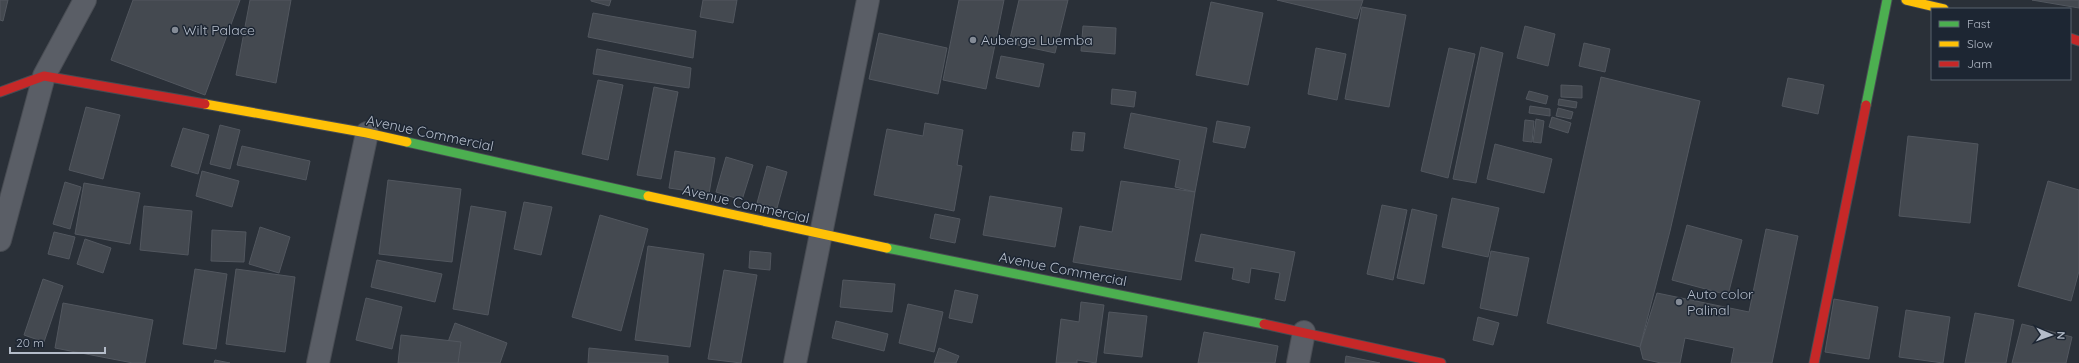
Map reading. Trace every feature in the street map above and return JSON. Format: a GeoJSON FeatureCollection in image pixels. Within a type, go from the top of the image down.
{"type":"FeatureCollection","features":[{"type":"Feature","properties":{"kind":"street"},"geometry":{"type":"LineString","coordinates":[[0,240],[44,76],[85,0]]}},
{"type":"Feature","properties":{"kind":"street"},"geometry":{"type":"LineString","coordinates":[[795,363],[868,0]]}},
{"type":"Feature","properties":{"kind":"street"},"geometry":{"type":"LineString","coordinates":[[1814,363],[1887,0]]}},
{"type":"Feature","properties":{"kind":"street"},"geometry":{"type":"LineString","coordinates":[[1906,0],[1940,8]]}},
{"type":"Feature","properties":{"kind":"street"},"geometry":{"type":"LineString","coordinates":[[0,92],[44,76]]}},
{"type":"Feature","properties":{"kind":"street","name":"Avenue Commercial"},"geometry":{"type":"LineString","coordinates":[[44,76],[367,132],[821,235],[1304,332],[1441,363]]}},
{"type":"Feature","properties":{"kind":"street"},"geometry":{"type":"LineString","coordinates":[[318,363],[367,132]]}},
{"type":"Feature","properties":{"kind":"street"},"geometry":{"type":"LineString","coordinates":[[1298,363],[1304,332]]}},
{"type":"Feature","properties":{"kind":"building"},"geometry":{"type":"Polygon","coordinates":[[[0,0],[8,0],[3,21],[0,20],[0,0]]]}},
{"type":"Feature","properties":{"kind":"building","name":"Wilt Palace"},"geometry":{"type":"Polygon","coordinates":[[[133,0],[240,0],[205,95],[111,60],[133,0]]]}},
{"type":"Feature","properties":{"kind":"building"},"geometry":{"type":"Polygon","coordinates":[[[250,0],[291,0],[276,83],[236,75],[250,0]]]}},
{"type":"Feature","properties":{"kind":"building"},"geometry":{"type":"Polygon","coordinates":[[[591,0],[611,0],[609,6],[591,0]]]}},
{"type":"Feature","properties":{"kind":"building"},"geometry":{"type":"Polygon","coordinates":[[[703,0],[737,0],[733,23],[700,17],[703,0]]]}},
{"type":"Feature","properties":{"kind":"building","name":"Auberge Luemba"},"geometry":{"type":"Polygon","coordinates":[[[959,0],[1004,0],[986,89],[943,80],[959,0]]]}},
{"type":"Feature","properties":{"kind":"building"},"geometry":{"type":"Polygon","coordinates":[[[1019,0],[1068,0],[1055,53],[1009,43],[1019,0]]]}},
{"type":"Feature","properties":{"kind":"building"},"geometry":{"type":"Polygon","coordinates":[[[1277,0],[1363,0],[1357,19],[1277,0]]]}},
{"type":"Feature","properties":{"kind":"building"},"geometry":{"type":"Polygon","coordinates":[[[2032,0],[2079,0],[2079,8],[2032,0]]]}},
{"type":"Feature","properties":{"kind":"building"},"geometry":{"type":"Polygon","coordinates":[[[1211,2],[1263,13],[1248,85],[1196,75],[1211,2]]]}},
{"type":"Feature","properties":{"kind":"building"},"geometry":{"type":"Polygon","coordinates":[[[1362,7],[1406,15],[1389,107],[1345,99],[1362,7]]]}},
{"type":"Feature","properties":{"kind":"building"},"geometry":{"type":"Polygon","coordinates":[[[593,13],[696,31],[693,58],[588,37],[593,13]]]}},
{"type":"Feature","properties":{"kind":"building"},"geometry":{"type":"Polygon","coordinates":[[[1083,26],[1116,28],[1115,54],[1081,51],[1083,26]]]}},
{"type":"Feature","properties":{"kind":"building"},"geometry":{"type":"Polygon","coordinates":[[[1525,26],[1555,34],[1548,66],[1517,58],[1525,26]]]}},
{"type":"Feature","properties":{"kind":"building"},"geometry":{"type":"Polygon","coordinates":[[[879,33],[947,48],[938,94],[869,79],[879,33]]]}},
{"type":"Feature","properties":{"kind":"building"},"geometry":{"type":"Polygon","coordinates":[[[1584,43],[1610,49],[1605,72],[1579,66],[1584,43]]]}},
{"type":"Feature","properties":{"kind":"building"},"geometry":{"type":"Polygon","coordinates":[[[1481,47],[1503,53],[1476,183],[1453,179],[1481,47]]]}},
{"type":"Feature","properties":{"kind":"building"},"geometry":{"type":"Polygon","coordinates":[[[1316,48],[1346,54],[1337,100],[1308,94],[1316,48]]]}},
{"type":"Feature","properties":{"kind":"building"},"geometry":{"type":"Polygon","coordinates":[[[1449,48],[1475,54],[1448,178],[1421,171],[1449,48]]]}},
{"type":"Feature","properties":{"kind":"building"},"geometry":{"type":"Polygon","coordinates":[[[597,49],[691,68],[689,88],[593,74],[597,49]]]}},
{"type":"Feature","properties":{"kind":"building"},"geometry":{"type":"Polygon","coordinates":[[[1001,56],[1044,64],[1039,87],[996,78],[1001,56]]]}},
{"type":"Feature","properties":{"kind":"building"},"geometry":{"type":"Polygon","coordinates":[[[1601,77],[1700,101],[1670,231],[1640,347],[1547,323],[1601,77]]]}},
{"type":"Feature","properties":{"kind":"building"},"geometry":{"type":"Polygon","coordinates":[[[1788,78],[1824,85],[1818,114],[1782,106],[1788,78]]]}},
{"type":"Feature","properties":{"kind":"building"},"geometry":{"type":"Polygon","coordinates":[[[598,80],[623,85],[608,160],[582,154],[598,80]]]}},
{"type":"Feature","properties":{"kind":"building"},"geometry":{"type":"Polygon","coordinates":[[[1561,85],[1582,86],[1582,98],[1561,97],[1561,85]]]}},
{"type":"Feature","properties":{"kind":"building"},"geometry":{"type":"Polygon","coordinates":[[[654,87],[678,92],[661,179],[637,175],[654,87]]]}},
{"type":"Feature","properties":{"kind":"building"},"geometry":{"type":"Polygon","coordinates":[[[1112,89],[1136,92],[1134,107],[1111,104],[1112,89]]]}},
{"type":"Feature","properties":{"kind":"building"},"geometry":{"type":"Polygon","coordinates":[[[1529,91],[1548,96],[1546,104],[1526,99],[1529,91]]]}},
{"type":"Feature","properties":{"kind":"building"},"geometry":{"type":"Polygon","coordinates":[[[1559,99],[1577,102],[1576,108],[1558,105],[1559,99]]]}},
{"type":"Feature","properties":{"kind":"building"},"geometry":{"type":"Polygon","coordinates":[[[1530,106],[1550,109],[1550,116],[1529,113],[1530,106]]]}},
{"type":"Feature","properties":{"kind":"building"},"geometry":{"type":"Polygon","coordinates":[[[86,107],[120,115],[103,179],[69,170],[86,107]]]}},
{"type":"Feature","properties":{"kind":"building"},"geometry":{"type":"Polygon","coordinates":[[[1558,108],[1573,112],[1571,119],[1556,116],[1558,108]]]}},
{"type":"Feature","properties":{"kind":"building"},"geometry":{"type":"Polygon","coordinates":[[[1131,113],[1207,128],[1195,192],[1175,187],[1180,160],[1124,148],[1131,113]]]}},
{"type":"Feature","properties":{"kind":"building"},"geometry":{"type":"Polygon","coordinates":[[[1552,117],[1571,123],[1568,133],[1549,127],[1552,117]]]}},
{"type":"Feature","properties":{"kind":"building"},"geometry":{"type":"Polygon","coordinates":[[[1536,119],[1544,121],[1541,143],[1533,142],[1536,119]]]}},
{"type":"Feature","properties":{"kind":"building"},"geometry":{"type":"Polygon","coordinates":[[[1525,120],[1534,121],[1532,142],[1523,141],[1525,120]]]}},
{"type":"Feature","properties":{"kind":"building"},"geometry":{"type":"Polygon","coordinates":[[[1217,121],[1250,127],[1245,148],[1213,142],[1217,121]]]}},
{"type":"Feature","properties":{"kind":"building"},"geometry":{"type":"Polygon","coordinates":[[[925,123],[963,130],[957,165],[962,166],[954,211],[874,195],[887,129],[923,136],[925,123]]]}},
{"type":"Feature","properties":{"kind":"building"},"geometry":{"type":"Polygon","coordinates":[[[220,125],[240,130],[230,169],[210,164],[220,125]]]}},
{"type":"Feature","properties":{"kind":"building"},"geometry":{"type":"Polygon","coordinates":[[[183,128],[209,135],[198,174],[171,166],[183,128]]]}},
{"type":"Feature","properties":{"kind":"building"},"geometry":{"type":"Polygon","coordinates":[[[1073,132],[1085,133],[1083,151],[1071,150],[1073,132]]]}},
{"type":"Feature","properties":{"kind":"building"},"geometry":{"type":"Polygon","coordinates":[[[1908,136],[1978,144],[1970,223],[1899,216],[1908,136]]]}},
{"type":"Feature","properties":{"kind":"building"},"geometry":{"type":"Polygon","coordinates":[[[1495,144],[1552,159],[1544,193],[1487,179],[1495,144]]]}},
{"type":"Feature","properties":{"kind":"building"},"geometry":{"type":"Polygon","coordinates":[[[242,146],[310,161],[306,180],[237,165],[242,146]]]}},
{"type":"Feature","properties":{"kind":"building"},"geometry":{"type":"Polygon","coordinates":[[[675,151],[715,158],[709,194],[669,188],[675,151]]]}},
{"type":"Feature","properties":{"kind":"building"},"geometry":{"type":"Polygon","coordinates":[[[726,157],[753,165],[742,200],[716,192],[726,157]]]}},
{"type":"Feature","properties":{"kind":"building"},"geometry":{"type":"Polygon","coordinates":[[[767,166],[787,172],[777,208],[757,203],[767,166]]]}},
{"type":"Feature","properties":{"kind":"building"},"geometry":{"type":"Polygon","coordinates":[[[202,171],[239,181],[232,207],[196,196],[202,171]]]}},
{"type":"Feature","properties":{"kind":"building"},"geometry":{"type":"Polygon","coordinates":[[[388,180],[461,189],[452,262],[379,254],[388,180]]]}},
{"type":"Feature","properties":{"kind":"building"},"geometry":{"type":"Polygon","coordinates":[[[1121,181],[1195,192],[1181,280],[1073,262],[1080,226],[1112,232],[1121,181]]]}},
{"type":"Feature","properties":{"kind":"building"},"geometry":{"type":"Polygon","coordinates":[[[2048,181],[2079,190],[2079,271],[2071,301],[2018,286],[2048,181]]]}},
{"type":"Feature","properties":{"kind":"building"},"geometry":{"type":"Polygon","coordinates":[[[65,182],[81,187],[70,229],[53,224],[65,182]]]}},
{"type":"Feature","properties":{"kind":"building"},"geometry":{"type":"Polygon","coordinates":[[[84,183],[140,193],[130,244],[75,234],[84,183]]]}},
{"type":"Feature","properties":{"kind":"building"},"geometry":{"type":"Polygon","coordinates":[[[990,196],[1062,208],[1055,247],[983,235],[990,196]]]}},
{"type":"Feature","properties":{"kind":"building"},"geometry":{"type":"Polygon","coordinates":[[[1452,198],[1499,208],[1488,257],[1442,247],[1452,198]]]}},
{"type":"Feature","properties":{"kind":"building"},"geometry":{"type":"Polygon","coordinates":[[[524,202],[552,207],[541,255],[514,249],[524,202]]]}},
{"type":"Feature","properties":{"kind":"building"},"geometry":{"type":"Polygon","coordinates":[[[1382,205],[1407,210],[1393,280],[1367,274],[1382,205]]]}},
{"type":"Feature","properties":{"kind":"building"},"geometry":{"type":"Polygon","coordinates":[[[144,206],[192,211],[188,255],[140,250],[144,206]]]}},
{"type":"Feature","properties":{"kind":"building"},"geometry":{"type":"Polygon","coordinates":[[[471,206],[506,212],[488,315],[453,309],[471,206]]]}},
{"type":"Feature","properties":{"kind":"building"},"geometry":{"type":"Polygon","coordinates":[[[1412,209],[1437,215],[1424,284],[1397,278],[1412,209]]]}},
{"type":"Feature","properties":{"kind":"building"},"geometry":{"type":"Polygon","coordinates":[[[935,214],[960,219],[955,243],[930,238],[935,214]]]}},
{"type":"Feature","properties":{"kind":"building"},"geometry":{"type":"Polygon","coordinates":[[[600,215],[648,229],[621,331],[572,317],[600,215]]]}},
{"type":"Feature","properties":{"kind":"building"},"geometry":{"type":"Polygon","coordinates":[[[1687,225],[1742,240],[1728,295],[1672,280],[1687,225]]]}},
{"type":"Feature","properties":{"kind":"building"},"geometry":{"type":"Polygon","coordinates":[[[260,227],[290,237],[279,273],[249,264],[260,227]]]}},
{"type":"Feature","properties":{"kind":"building","name":"Auto color Palinal"},"geometry":{"type":"Polygon","coordinates":[[[1766,229],[1798,236],[1772,363],[1731,363],[1734,348],[1685,338],[1680,363],[1661,363],[1643,359],[1640,347],[1657,293],[1749,312],[1766,229]]]}},
{"type":"Feature","properties":{"kind":"building"},"geometry":{"type":"Polygon","coordinates":[[[212,230],[246,232],[244,262],[211,261],[212,230]]]}},
{"type":"Feature","properties":{"kind":"building"},"geometry":{"type":"Polygon","coordinates":[[[54,232],[75,237],[69,259],[48,254],[54,232]]]}},
{"type":"Feature","properties":{"kind":"building"},"geometry":{"type":"Polygon","coordinates":[[[1201,234],[1295,252],[1285,301],[1275,299],[1280,273],[1251,268],[1249,283],[1232,279],[1234,268],[1195,261],[1201,234]]]}},
{"type":"Feature","properties":{"kind":"building"},"geometry":{"type":"Polygon","coordinates":[[[85,239],[111,248],[103,273],[77,264],[85,239]]]}},
{"type":"Feature","properties":{"kind":"building"},"geometry":{"type":"Polygon","coordinates":[[[648,246],[704,254],[690,347],[635,340],[648,246]]]}},
{"type":"Feature","properties":{"kind":"building"},"geometry":{"type":"Polygon","coordinates":[[[750,251],[771,253],[770,270],[749,268],[750,251]]]}},
{"type":"Feature","properties":{"kind":"building"},"geometry":{"type":"Polygon","coordinates":[[[1491,251],[1529,258],[1517,316],[1480,308],[1491,251]]]}},
{"type":"Feature","properties":{"kind":"building"},"geometry":{"type":"Polygon","coordinates":[[[377,260],[442,274],[435,302],[371,287],[377,260]]]}},
{"type":"Feature","properties":{"kind":"building"},"geometry":{"type":"Polygon","coordinates":[[[195,269],[227,274],[216,349],[183,344],[195,269]]]}},
{"type":"Feature","properties":{"kind":"building"},"geometry":{"type":"Polygon","coordinates":[[[236,269],[295,277],[285,352],[226,344],[236,269]]]}},
{"type":"Feature","properties":{"kind":"building"},"geometry":{"type":"Polygon","coordinates":[[[724,270],[757,275],[741,363],[708,359],[724,270]]]}},
{"type":"Feature","properties":{"kind":"building"},"geometry":{"type":"Polygon","coordinates":[[[43,279],[63,286],[44,342],[24,335],[43,279]]]}},
{"type":"Feature","properties":{"kind":"building"},"geometry":{"type":"Polygon","coordinates":[[[843,280],[895,284],[892,312],[840,307],[843,280]]]}},
{"type":"Feature","properties":{"kind":"building"},"geometry":{"type":"Polygon","coordinates":[[[955,290],[978,295],[972,323],[949,318],[955,290]]]}},
{"type":"Feature","properties":{"kind":"building"},"geometry":{"type":"Polygon","coordinates":[[[366,298],[402,307],[392,349],[356,340],[366,298]]]}},
{"type":"Feature","properties":{"kind":"building"},"geometry":{"type":"Polygon","coordinates":[[[1834,299],[1878,307],[1869,359],[1825,352],[1834,299]]]}},
{"type":"Feature","properties":{"kind":"building"},"geometry":{"type":"Polygon","coordinates":[[[1081,302],[1104,305],[1096,363],[1077,360],[1077,363],[1056,363],[1061,319],[1079,322],[1081,302]]]}},
{"type":"Feature","properties":{"kind":"building"},"geometry":{"type":"Polygon","coordinates":[[[63,303],[153,320],[145,363],[133,363],[55,348],[63,303]]]}},
{"type":"Feature","properties":{"kind":"building"},"geometry":{"type":"Polygon","coordinates":[[[908,304],[943,312],[934,352],[899,343],[908,304]]]}},
{"type":"Feature","properties":{"kind":"building"},"geometry":{"type":"Polygon","coordinates":[[[1906,310],[1950,317],[1943,363],[1899,357],[1906,310]]]}},
{"type":"Feature","properties":{"kind":"building"},"geometry":{"type":"Polygon","coordinates":[[[1109,312],[1147,316],[1142,357],[1104,353],[1109,312]]]}},
{"type":"Feature","properties":{"kind":"building"},"geometry":{"type":"Polygon","coordinates":[[[1975,313],[2014,320],[2006,363],[1965,363],[1975,313]]]}},
{"type":"Feature","properties":{"kind":"building"},"geometry":{"type":"Polygon","coordinates":[[[1478,317],[1499,323],[1493,345],[1473,340],[1478,317]]]}},
{"type":"Feature","properties":{"kind":"building"},"geometry":{"type":"Polygon","coordinates":[[[836,321],[888,334],[884,351],[832,338],[836,321]]]}},
{"type":"Feature","properties":{"kind":"building"},"geometry":{"type":"Polygon","coordinates":[[[455,323],[507,343],[500,363],[447,363],[441,361],[455,323]]]}},
{"type":"Feature","properties":{"kind":"building"},"geometry":{"type":"Polygon","coordinates":[[[2022,324],[2072,337],[2066,363],[2012,363],[2022,324]]]}},
{"type":"Feature","properties":{"kind":"building"},"geometry":{"type":"Polygon","coordinates":[[[1204,332],[1278,346],[1275,363],[1198,363],[1204,332]]]}},
{"type":"Feature","properties":{"kind":"building"},"geometry":{"type":"Polygon","coordinates":[[[401,335],[461,342],[458,363],[398,363],[401,335]]]}},
{"type":"Feature","properties":{"kind":"building"},"geometry":{"type":"Polygon","coordinates":[[[589,348],[668,356],[668,363],[588,363],[589,348]]]}},
{"type":"Feature","properties":{"kind":"building"},"geometry":{"type":"Polygon","coordinates":[[[939,348],[959,356],[956,363],[934,363],[939,348]]]}},
{"type":"Feature","properties":{"kind":"building"},"geometry":{"type":"Polygon","coordinates":[[[1346,356],[1380,363],[1345,363],[1346,356]]]}},
{"type":"Feature","properties":{"kind":"building"},"geometry":{"type":"Polygon","coordinates":[[[215,360],[230,363],[214,363],[215,360]]]}},
{"type":"Feature","properties":{"kind":"traffic: fast"},"geometry":{"type":"LineString","coordinates":[[1866,105],[1887,0]]}},
{"type":"Feature","properties":{"kind":"traffic: fast"},"geometry":{"type":"LineString","coordinates":[[407,142],[648,196]]}},
{"type":"Feature","properties":{"kind":"traffic: fast"},"geometry":{"type":"LineString","coordinates":[[887,248],[1264,324]]}},
{"type":"Feature","properties":{"kind":"traffic: slow"},"geometry":{"type":"LineString","coordinates":[[1906,0],[1940,8]]}},
{"type":"Feature","properties":{"kind":"traffic: slow"},"geometry":{"type":"LineString","coordinates":[[205,104],[367,133],[407,142]]}},
{"type":"Feature","properties":{"kind":"traffic: slow"},"geometry":{"type":"LineString","coordinates":[[648,196],[887,248]]}},
{"type":"Feature","properties":{"kind":"traffic: jam"},"geometry":{"type":"LineString","coordinates":[[2071,38],[2079,41]]}},
{"type":"Feature","properties":{"kind":"traffic: jam"},"geometry":{"type":"LineString","coordinates":[[0,92],[44,76],[205,104]]}},
{"type":"Feature","properties":{"kind":"traffic: jam"},"geometry":{"type":"LineString","coordinates":[[1814,363],[1866,105]]}},
{"type":"Feature","properties":{"kind":"traffic: jam"},"geometry":{"type":"LineString","coordinates":[[1264,324],[1441,363]]}},
{"type":"Feature","properties":{"kind":"place","name":"Wilt Palace"},"geometry":{"type":"Point","coordinates":[175,30]}},
{"type":"Feature","properties":{"kind":"place","name":"Auberge Luemba"},"geometry":{"type":"Point","coordinates":[973,40]}},
{"type":"Feature","properties":{"kind":"place","name":"Auto color Palinal"},"geometry":{"type":"Point","coordinates":[1679,302]}}]}
